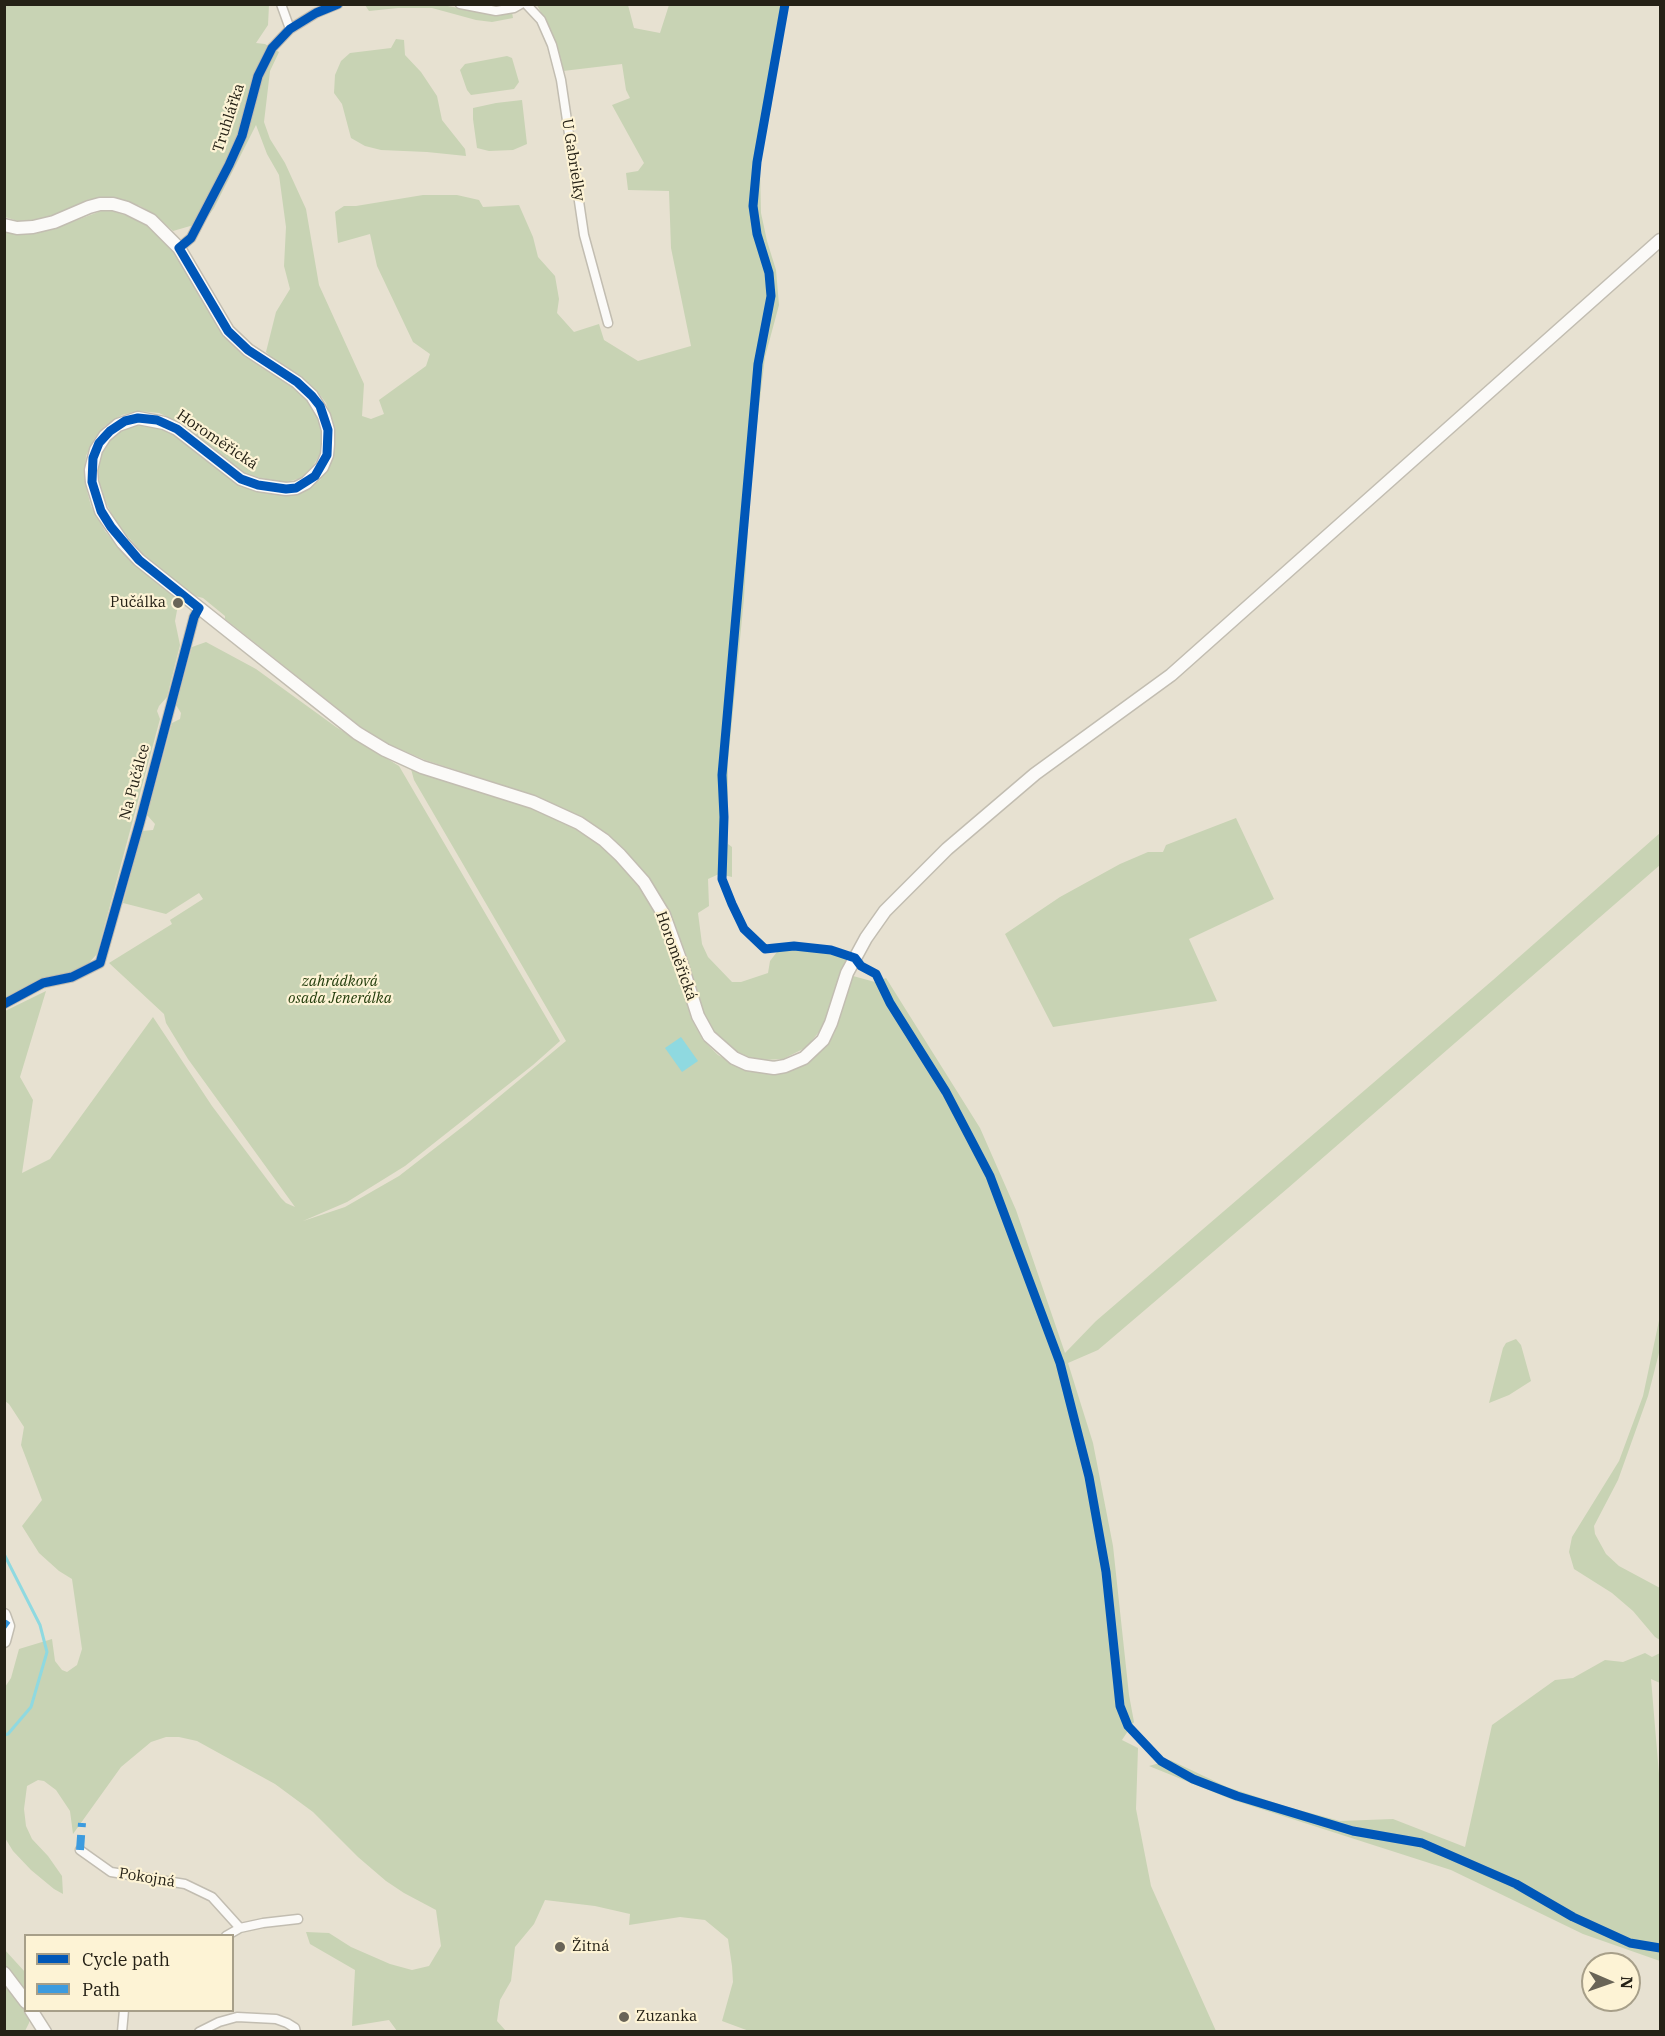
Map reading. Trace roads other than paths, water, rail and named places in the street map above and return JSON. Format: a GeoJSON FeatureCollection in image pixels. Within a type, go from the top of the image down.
{"type":"FeatureCollection","features":[{"type":"Feature","properties":{"kind":"main road","name":"Horoměřická"},"geometry":{"type":"LineString","coordinates":[[4,225],[17,228],[33,227],[54,222],[89,207],[113,204],[137,212],[151,220],[179,248],[228,331],[248,350],[297,382],[320,406],[328,430],[327,456],[322,467],[306,483],[296,488],[258,485],[241,478],[177,429],[157,420],[138,418],[125,421],[110,431],[99,443],[93,458],[92,482],[101,511],[111,527],[139,560],[357,733],[385,750],[422,767],[533,802],[579,823],[604,840],[644,882],[657,903],[669,928],[698,1016],[709,1036],[734,1058],[747,1064],[774,1068],[795,1062],[812,1052],[828,1031],[847,973],[866,938],[885,911],[947,849],[1035,774],[1171,675],[1660,240]]}},
{"type":"Feature","properties":{"kind":"main road"},"geometry":{"type":"LineString","coordinates":[[4,1615],[8,1626],[4,1641]]}},
{"type":"Feature","properties":{"kind":"main road"},"geometry":{"type":"LineString","coordinates":[[4,1973],[24,1999]]}},
{"type":"Feature","properties":{"kind":"main road"},"geometry":{"type":"LineString","coordinates":[[31,2012],[45,2031]]}},
{"type":"Feature","properties":{"kind":"street"},"geometry":{"type":"LineString","coordinates":[[281,4],[290,29]]}},
{"type":"Feature","properties":{"kind":"street","name":"Truhlářka"},"geometry":{"type":"LineString","coordinates":[[179,248],[191,238],[242,136],[258,76],[272,48],[290,29],[338,4]]}},
{"type":"Feature","properties":{"kind":"street"},"geometry":{"type":"LineString","coordinates":[[460,4],[496,10],[514,8],[521,4]]}},
{"type":"Feature","properties":{"kind":"street","name":"U Gabrielky"},"geometry":{"type":"LineString","coordinates":[[526,4],[541,20],[552,45],[559,71],[584,235],[608,323]]}},
{"type":"Feature","properties":{"kind":"street","name":"Na Pučálce"},"geometry":{"type":"LineString","coordinates":[[4,1004],[43,983],[72,976],[100,963],[194,617],[199,608]]}},
{"type":"Feature","properties":{"kind":"street","name":"Pokojná"},"geometry":{"type":"LineString","coordinates":[[80,1850],[111,1872],[185,1884],[194,1888],[212,1897],[240,1928]]}},
{"type":"Feature","properties":{"kind":"street"},"geometry":{"type":"LineString","coordinates":[[228,1934],[240,1928],[263,1923],[298,1919]]}},
{"type":"Feature","properties":{"kind":"street"},"geometry":{"type":"LineString","coordinates":[[122,2031],[124,2012]]}},
{"type":"Feature","properties":{"kind":"street"},"geometry":{"type":"LineString","coordinates":[[199,2031],[237,2017],[276,2019],[287,2023],[296,2031]]}},
{"type":"Feature","properties":{"kind":"water"},"geometry":{"type":"Polygon","coordinates":[[[681,1037],[698,1061],[682,1072],[665,1048],[681,1037]]]}},
{"type":"Feature","properties":{"kind":"waterway"},"geometry":{"type":"LineString","coordinates":[[4,1554],[40,1625],[47,1652],[31,1707],[8,1734],[4,1735]]}},
{"type":"Feature","properties":{"kind":"place","name":"Pučálka"},"geometry":{"type":"Point","coordinates":[178,603]}},
{"type":"Feature","properties":{"kind":"place","name":"Žitná"},"geometry":{"type":"Point","coordinates":[560,1947]}},
{"type":"Feature","properties":{"kind":"place","name":"Zuzanka"},"geometry":{"type":"Point","coordinates":[624,2017]}},
{"type":"Feature","properties":{"kind":"park label","name":"zahrádková osada Jenerálka"},"geometry":{"type":"Point","coordinates":[340,990]}}]}
